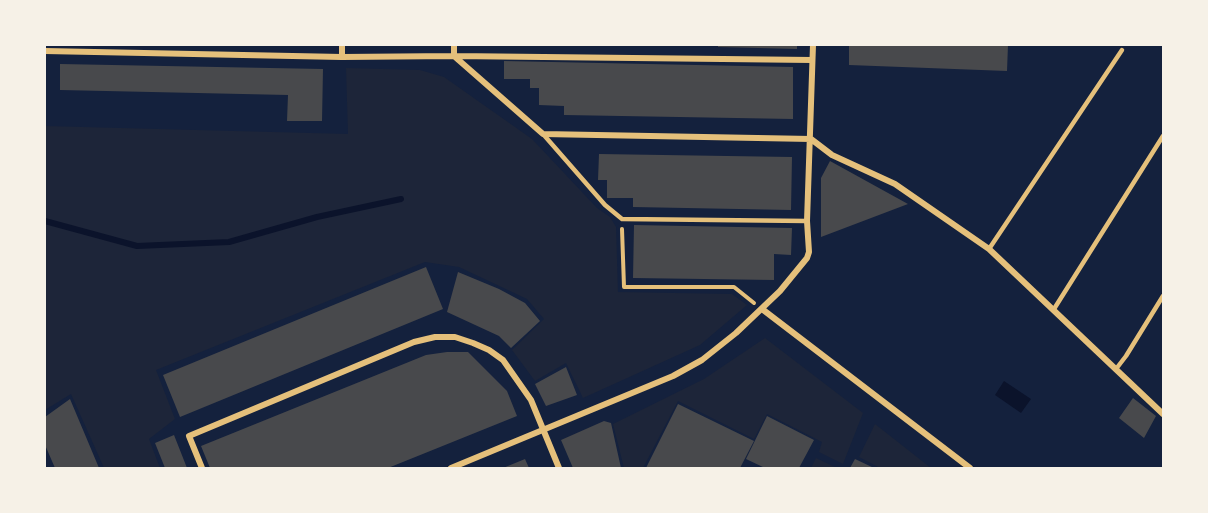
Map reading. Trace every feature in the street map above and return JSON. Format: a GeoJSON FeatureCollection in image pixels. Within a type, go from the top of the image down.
{"type":"FeatureCollection","features":[{"type":"Feature","properties":{"kind":"street"},"geometry":{"type":"LineString","coordinates":[[342,45],[342,57]]}},
{"type":"Feature","properties":{"kind":"street"},"geometry":{"type":"LineString","coordinates":[[454,45],[454,56],[543,134],[810,139],[832,155],[896,184],[989,249],[1163,414]]}},
{"type":"Feature","properties":{"kind":"street"},"geometry":{"type":"LineString","coordinates":[[451,468],[693,366],[736,333],[780,291],[807,258],[809,252],[807,221],[813,45]]}},
{"type":"Feature","properties":{"kind":"street"},"geometry":{"type":"LineString","coordinates":[[45,51],[342,57],[812,60]]}},
{"type":"Feature","properties":{"kind":"street"},"geometry":{"type":"LineString","coordinates":[[762,309],[970,468]]}},
{"type":"Feature","properties":{"kind":"street"},"geometry":{"type":"LineString","coordinates":[[202,468],[189,436],[414,342],[435,337],[455,337],[489,350],[503,360],[531,400],[559,468]]}},
{"type":"Feature","properties":{"kind":"lane"},"geometry":{"type":"LineString","coordinates":[[989,249],[1122,50]]}},
{"type":"Feature","properties":{"kind":"lane"},"geometry":{"type":"LineString","coordinates":[[543,134],[605,205],[622,219],[807,221]]}},
{"type":"Feature","properties":{"kind":"lane"},"geometry":{"type":"LineString","coordinates":[[1054,309],[1163,136]]}},
{"type":"Feature","properties":{"kind":"lane"},"geometry":{"type":"LineString","coordinates":[[1116,369],[1163,296]]}},
{"type":"Feature","properties":{"kind":"path"},"geometry":{"type":"LineString","coordinates":[[622,219],[624,287],[734,287],[762,309]]}},
{"type":"Feature","properties":{"kind":"shaded area"},"geometry":{"type":"Polygon","coordinates":[[[346,68],[420,70],[444,77],[532,139],[597,208],[610,217],[616,227],[618,292],[732,294],[747,305],[700,345],[583,398],[566,363],[535,381],[512,350],[544,319],[527,299],[459,267],[425,262],[156,370],[175,419],[149,439],[160,468],[104,468],[71,394],[45,410],[45,126],[348,134],[346,68]]]}},
{"type":"Feature","properties":{"kind":"shaded area"},"geometry":{"type":"Polygon","coordinates":[[[765,338],[863,413],[843,464],[819,452],[822,442],[767,414],[754,439],[678,401],[643,468],[624,468],[613,424],[704,379],[765,338]]]}},
{"type":"Feature","properties":{"kind":"shaded area"},"geometry":{"type":"Polygon","coordinates":[[[1004,381],[1031,399],[1021,413],[995,395],[1004,381]]]}},
{"type":"Feature","properties":{"kind":"shaded area"},"geometry":{"type":"Polygon","coordinates":[[[875,424],[931,468],[880,468],[859,457],[875,424]]]}},
{"type":"Feature","properties":{"kind":"shaded area"},"geometry":{"type":"Polygon","coordinates":[[[816,458],[837,468],[811,468],[816,458]]]}},
{"type":"Feature","properties":{"kind":"building"},"geometry":{"type":"Polygon","coordinates":[[[718,45],[797,45],[797,49],[718,47],[718,45]]]}},
{"type":"Feature","properties":{"kind":"building"},"geometry":{"type":"Polygon","coordinates":[[[849,45],[1008,45],[1007,71],[849,65],[849,45]]]}},
{"type":"Feature","properties":{"kind":"building"},"geometry":{"type":"Polygon","coordinates":[[[504,61],[793,67],[793,119],[564,115],[564,106],[539,105],[539,88],[530,88],[530,79],[504,79],[504,61]]]}},
{"type":"Feature","properties":{"kind":"building"},"geometry":{"type":"Polygon","coordinates":[[[60,64],[323,69],[322,121],[287,121],[288,95],[60,90],[60,64]]]}},
{"type":"Feature","properties":{"kind":"building"},"geometry":{"type":"Polygon","coordinates":[[[599,154],[792,157],[791,210],[633,207],[633,198],[607,198],[607,180],[598,180],[599,154]]]}},
{"type":"Feature","properties":{"kind":"building"},"geometry":{"type":"Polygon","coordinates":[[[830,161],[908,204],[821,237],[821,178],[830,161]]]}},
{"type":"Feature","properties":{"kind":"building"},"geometry":{"type":"Polygon","coordinates":[[[634,225],[792,228],[791,255],[774,254],[774,280],[633,278],[634,225]]]}},
{"type":"Feature","properties":{"kind":"building"},"geometry":{"type":"Polygon","coordinates":[[[426,267],[443,309],[180,417],[163,375],[426,267]]]}},
{"type":"Feature","properties":{"kind":"building"},"geometry":{"type":"Polygon","coordinates":[[[458,272],[525,303],[540,321],[511,348],[499,336],[447,312],[458,272]]]}},
{"type":"Feature","properties":{"kind":"building"},"geometry":{"type":"Polygon","coordinates":[[[468,352],[507,391],[517,416],[388,468],[210,468],[201,446],[426,355],[468,352]]]}},
{"type":"Feature","properties":{"kind":"building"},"geometry":{"type":"Polygon","coordinates":[[[566,367],[577,395],[546,406],[535,384],[566,367]]]}},
{"type":"Feature","properties":{"kind":"building"},"geometry":{"type":"Polygon","coordinates":[[[1133,398],[1156,416],[1144,438],[1119,418],[1133,398]]]}},
{"type":"Feature","properties":{"kind":"building"},"geometry":{"type":"Polygon","coordinates":[[[70,399],[99,468],[55,468],[45,445],[45,417],[70,399]]]}},
{"type":"Feature","properties":{"kind":"building"},"geometry":{"type":"Polygon","coordinates":[[[678,404],[754,441],[740,468],[646,468],[678,404]]]}},
{"type":"Feature","properties":{"kind":"building"},"geometry":{"type":"Polygon","coordinates":[[[767,416],[814,440],[799,468],[765,468],[746,459],[767,416]]]}},
{"type":"Feature","properties":{"kind":"building"},"geometry":{"type":"Polygon","coordinates":[[[604,421],[611,423],[621,468],[573,468],[561,440],[604,421]]]}},
{"type":"Feature","properties":{"kind":"building"},"geometry":{"type":"Polygon","coordinates":[[[174,435],[187,468],[165,468],[155,443],[174,435]]]}},
{"type":"Feature","properties":{"kind":"building"},"geometry":{"type":"Polygon","coordinates":[[[525,459],[529,468],[503,468],[525,459]]]}},
{"type":"Feature","properties":{"kind":"building"},"geometry":{"type":"Polygon","coordinates":[[[855,459],[874,468],[850,468],[855,459]]]}},
{"type":"Feature","properties":{"kind":"waterway"},"geometry":{"type":"LineString","coordinates":[[45,221],[137,246],[229,242],[317,217],[401,199]]}}]}
